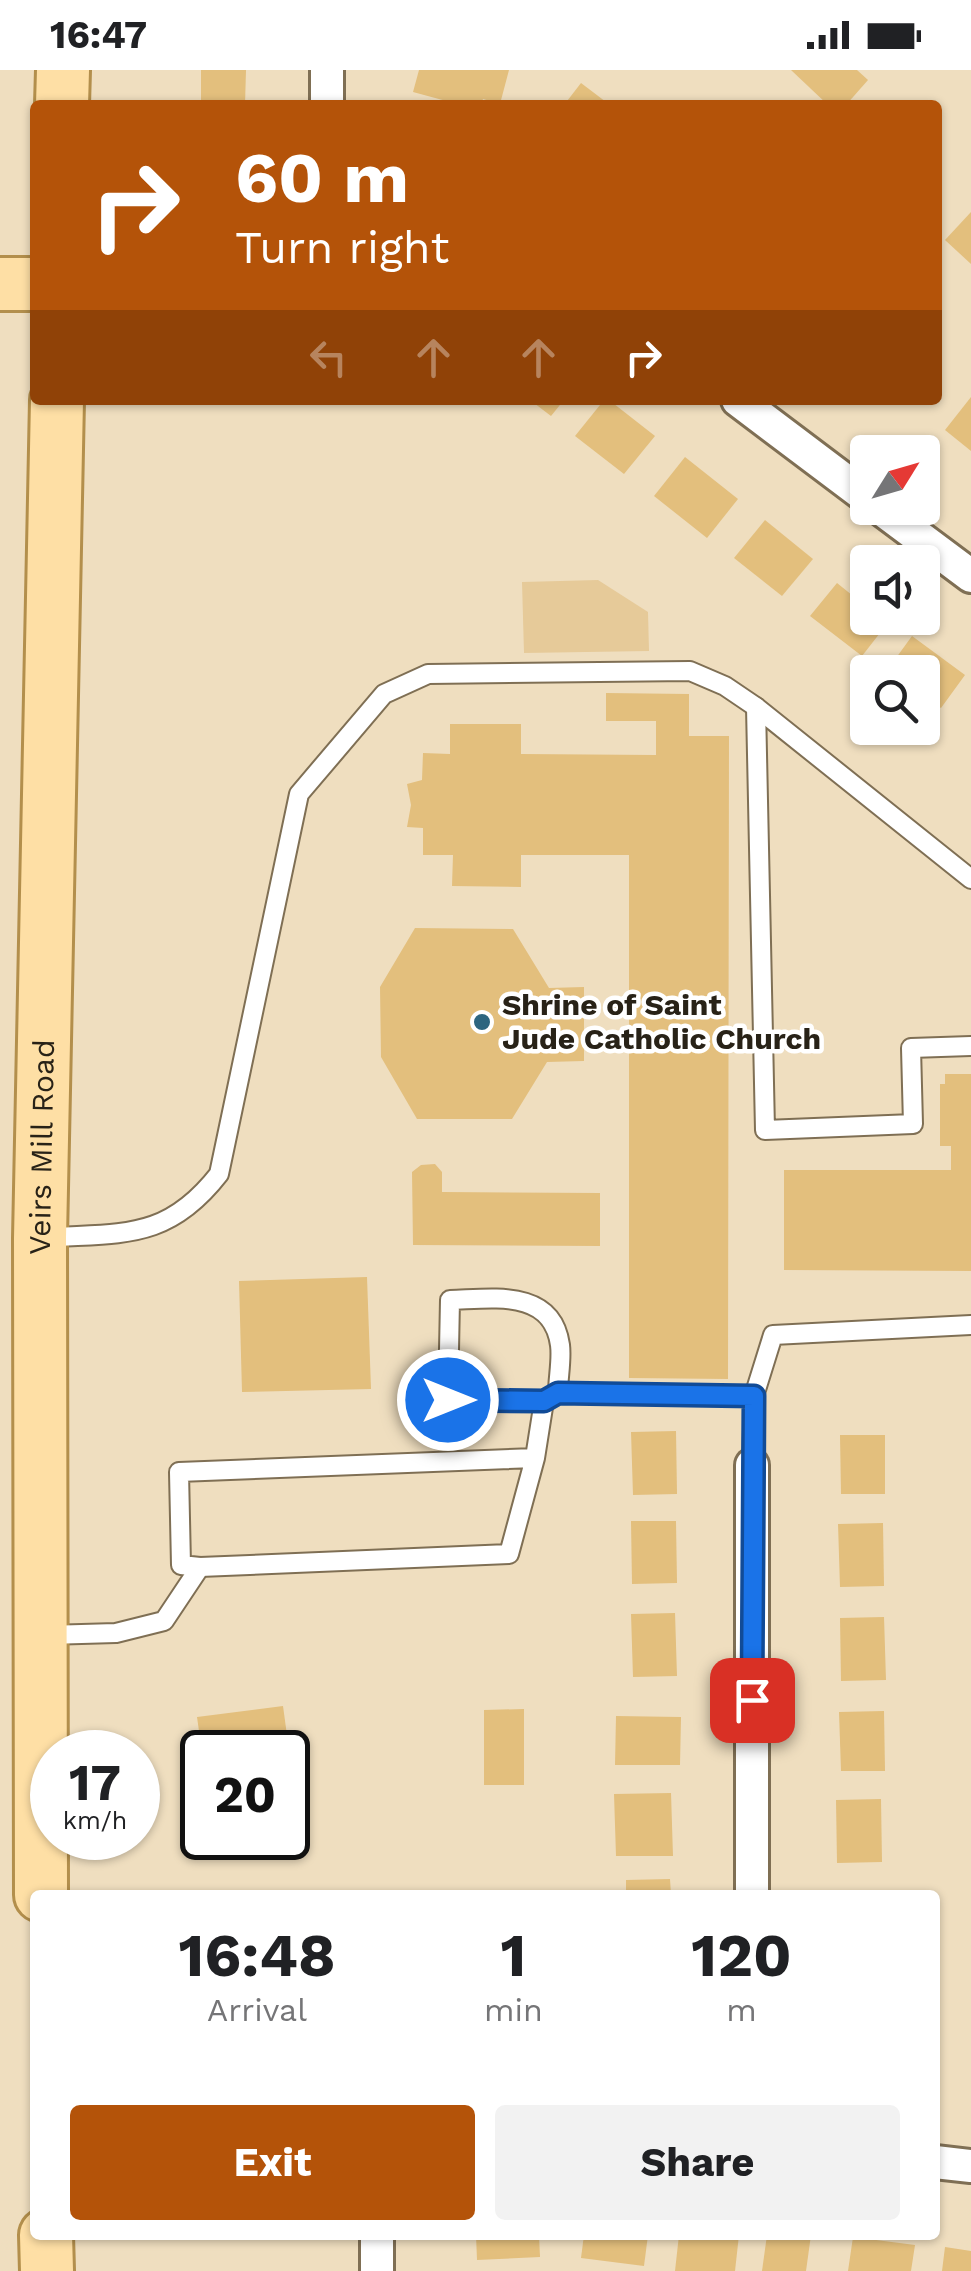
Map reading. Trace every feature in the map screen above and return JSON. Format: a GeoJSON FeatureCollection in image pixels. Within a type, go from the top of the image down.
{"type":"FeatureCollection","features":[{"type":"Feature","properties":{"kind":"main road"},"geometry":{"type":"LineString","coordinates":[[62,100],[63,70]]}},
{"type":"Feature","properties":{"kind":"main road"},"geometry":{"type":"LineString","coordinates":[[0,284],[30,284]]}},
{"type":"Feature","properties":{"kind":"main road","name":"Veirs Mill Road"},"geometry":{"type":"LineString","coordinates":[[40,1890],[20,1776],[38,1635],[40,1238],[57,405]]}},
{"type":"Feature","properties":{"kind":"main road"},"geometry":{"type":"LineString","coordinates":[[46,2240],[47,2271]]}},
{"type":"Feature","properties":{"kind":"street"},"geometry":{"type":"LineString","coordinates":[[327,100],[328,70]]}},
{"type":"Feature","properties":{"kind":"street"},"geometry":{"type":"LineString","coordinates":[[745,405],[850,484]]}},
{"type":"Feature","properties":{"kind":"street"},"geometry":{"type":"LineString","coordinates":[[903,525],[971,576]]}},
{"type":"Feature","properties":{"kind":"street"},"geometry":{"type":"LineString","coordinates":[[752,1465],[752,1890]]}},
{"type":"Feature","properties":{"kind":"street"},"geometry":{"type":"LineString","coordinates":[[940,2163],[971,2166]]}},
{"type":"Feature","properties":{"kind":"street"},"geometry":{"type":"LineString","coordinates":[[377,2240],[377,2271]]}},
{"type":"Feature","properties":{"kind":"lane"},"geometry":{"type":"LineString","coordinates":[[40,1238],[148,1230],[197,1203],[220,1174],[299,794],[384,694],[428,674],[690,672],[725,686],[756,707],[971,880]]}},
{"type":"Feature","properties":{"kind":"lane"},"geometry":{"type":"LineString","coordinates":[[756,707],[765,1130],[913,1124],[910,1048],[971,1046]]}},
{"type":"Feature","properties":{"kind":"lane"},"geometry":{"type":"LineString","coordinates":[[534,1458],[179,1472],[181,1564],[509,1554],[551,1397],[560,1345],[552,1322],[535,1305],[516,1298],[450,1300],[448,1400],[551,1397],[754,1396]]}},
{"type":"Feature","properties":{"kind":"lane"},"geometry":{"type":"LineString","coordinates":[[752,1465],[754,1396],[773,1335],[971,1325]]}},
{"type":"Feature","properties":{"kind":"lane"},"geometry":{"type":"LineString","coordinates":[[38,1635],[116,1633],[164,1621],[200,1566]]}},
{"type":"Feature","properties":{"kind":"shaded area"},"geometry":{"type":"Polygon","coordinates":[[[598,580],[648,612],[649,651],[524,653],[522,582],[598,580]]]}},
{"type":"Feature","properties":{"kind":"building"},"geometry":{"type":"Polygon","coordinates":[[[201,70],[246,70],[245,100],[201,100],[201,70]]]}},
{"type":"Feature","properties":{"kind":"building"},"geometry":{"type":"Polygon","coordinates":[[[419,70],[509,70],[501,100],[443,100],[413,92],[419,70]]]}},
{"type":"Feature","properties":{"kind":"building"},"geometry":{"type":"Polygon","coordinates":[[[791,70],[857,70],[868,80],[850,100],[823,100],[791,70]]]}},
{"type":"Feature","properties":{"kind":"building"},"geometry":{"type":"Polygon","coordinates":[[[581,83],[603,100],[568,100],[581,83]]]}},
{"type":"Feature","properties":{"kind":"building"},"geometry":{"type":"Polygon","coordinates":[[[971,212],[971,264],[945,240],[971,212]]]}},
{"type":"Feature","properties":{"kind":"building"},"geometry":{"type":"Polygon","coordinates":[[[971,397],[971,451],[945,430],[971,397]]]}},
{"type":"Feature","properties":{"kind":"building"},"geometry":{"type":"Polygon","coordinates":[[[537,405],[560,405],[551,416],[537,405]]]}},
{"type":"Feature","properties":{"kind":"building"},"geometry":{"type":"Polygon","coordinates":[[[600,405],[615,405],[655,436],[624,474],[575,436],[600,405]]]}},
{"type":"Feature","properties":{"kind":"building"},"geometry":{"type":"Polygon","coordinates":[[[685,457],[738,499],[707,538],[654,496],[685,457]]]}},
{"type":"Feature","properties":{"kind":"building"},"geometry":{"type":"Polygon","coordinates":[[[765,520],[813,559],[782,596],[734,558],[765,520]]]}},
{"type":"Feature","properties":{"kind":"building"},"geometry":{"type":"Polygon","coordinates":[[[837,583],[850,593],[850,635],[878,635],[861,655],[810,616],[837,583]]]}},
{"type":"Feature","properties":{"kind":"building"},"geometry":{"type":"Polygon","coordinates":[[[912,636],[938,655],[898,655],[912,636]]]}},
{"type":"Feature","properties":{"kind":"building"},"geometry":{"type":"Polygon","coordinates":[[[940,657],[965,675],[940,707],[940,657]]]}},
{"type":"Feature","properties":{"kind":"building"},"geometry":{"type":"Polygon","coordinates":[[[606,693],[689,694],[689,736],[729,736],[728,1379],[629,1378],[629,855],[521,855],[521,887],[452,886],[453,855],[423,855],[423,828],[407,827],[411,805],[407,784],[422,780],[423,753],[450,754],[450,724],[521,724],[521,754],[656,755],[656,721],[606,721],[606,693]]]}},
{"type":"Feature","properties":{"kind":"building","name":"Shrine of Saint Jude Catholic Church"},"geometry":{"type":"Polygon","coordinates":[[[415,928],[513,929],[549,988],[584,987],[584,1061],[547,1062],[512,1119],[417,1119],[381,1057],[380,987],[415,928]]]}},
{"type":"Feature","properties":{"kind":"building"},"geometry":{"type":"Polygon","coordinates":[[[945,1074],[971,1074],[971,1271],[784,1270],[784,1170],[951,1170],[951,1146],[940,1146],[940,1084],[945,1084],[945,1074]]]}},
{"type":"Feature","properties":{"kind":"building"},"geometry":{"type":"Polygon","coordinates":[[[435,1164],[442,1172],[442,1192],[600,1193],[600,1246],[413,1245],[412,1172],[421,1165],[435,1164]]]}},
{"type":"Feature","properties":{"kind":"building"},"geometry":{"type":"Polygon","coordinates":[[[367,1277],[371,1389],[242,1392],[239,1281],[367,1277]]]}},
{"type":"Feature","properties":{"kind":"building"},"geometry":{"type":"Polygon","coordinates":[[[676,1431],[677,1494],[633,1495],[631,1432],[676,1431]]]}},
{"type":"Feature","properties":{"kind":"building"},"geometry":{"type":"Polygon","coordinates":[[[840,1435],[885,1435],[885,1494],[841,1494],[840,1435]]]}},
{"type":"Feature","properties":{"kind":"building"},"geometry":{"type":"Polygon","coordinates":[[[631,1521],[676,1521],[677,1583],[632,1584],[631,1521]]]}},
{"type":"Feature","properties":{"kind":"building"},"geometry":{"type":"Polygon","coordinates":[[[883,1523],[884,1586],[840,1587],[838,1524],[883,1523]]]}},
{"type":"Feature","properties":{"kind":"building"},"geometry":{"type":"Polygon","coordinates":[[[675,1613],[677,1676],[633,1677],[631,1614],[675,1613]]]}},
{"type":"Feature","properties":{"kind":"building"},"geometry":{"type":"Polygon","coordinates":[[[884,1617],[886,1680],[841,1681],[840,1618],[884,1617]]]}},
{"type":"Feature","properties":{"kind":"building"},"geometry":{"type":"Polygon","coordinates":[[[283,1706],[286,1730],[199,1730],[197,1717],[283,1706]]]}},
{"type":"Feature","properties":{"kind":"building"},"geometry":{"type":"Polygon","coordinates":[[[524,1709],[524,1785],[484,1785],[484,1710],[524,1709]]]}},
{"type":"Feature","properties":{"kind":"building"},"geometry":{"type":"Polygon","coordinates":[[[884,1711],[885,1771],[841,1771],[839,1712],[884,1711]]]}},
{"type":"Feature","properties":{"kind":"building"},"geometry":{"type":"Polygon","coordinates":[[[616,1716],[681,1717],[680,1765],[615,1765],[616,1716]]]}},
{"type":"Feature","properties":{"kind":"building"},"geometry":{"type":"Polygon","coordinates":[[[671,1793],[673,1856],[616,1856],[614,1794],[671,1793]]]}},
{"type":"Feature","properties":{"kind":"building"},"geometry":{"type":"Polygon","coordinates":[[[881,1799],[882,1862],[837,1863],[836,1800],[881,1799]]]}},
{"type":"Feature","properties":{"kind":"building"},"geometry":{"type":"Polygon","coordinates":[[[670,1879],[671,1890],[626,1890],[626,1880],[670,1879]]]}},
{"type":"Feature","properties":{"kind":"building"},"geometry":{"type":"Polygon","coordinates":[[[476,2240],[539,2240],[540,2257],[477,2260],[476,2240]]]}},
{"type":"Feature","properties":{"kind":"building"},"geometry":{"type":"Polygon","coordinates":[[[583,2240],[647,2240],[644,2266],[581,2258],[583,2240]]]}},
{"type":"Feature","properties":{"kind":"building"},"geometry":{"type":"Polygon","coordinates":[[[678,2240],[738,2240],[735,2271],[675,2271],[678,2240]]]}},
{"type":"Feature","properties":{"kind":"building"},"geometry":{"type":"Polygon","coordinates":[[[766,2240],[810,2240],[806,2271],[762,2271],[766,2240]]]}},
{"type":"Feature","properties":{"kind":"building"},"geometry":{"type":"Polygon","coordinates":[[[853,2240],[915,2245],[911,2271],[848,2271],[853,2240]]]}},
{"type":"Feature","properties":{"kind":"building"},"geometry":{"type":"Polygon","coordinates":[[[945,2247],[971,2251],[971,2271],[942,2271],[945,2247]]]}},
{"type":"Feature","properties":{"kind":"place","name":"Shrine of Saint Jude Catholic Church"},"geometry":{"type":"Point","coordinates":[482,1022]}},
{"type":"Feature","properties":{"kind":"route"},"geometry":{"type":"LineString","coordinates":[[448,1400],[544,1401],[558,1393],[754,1396],[752,1700]]}}]}
